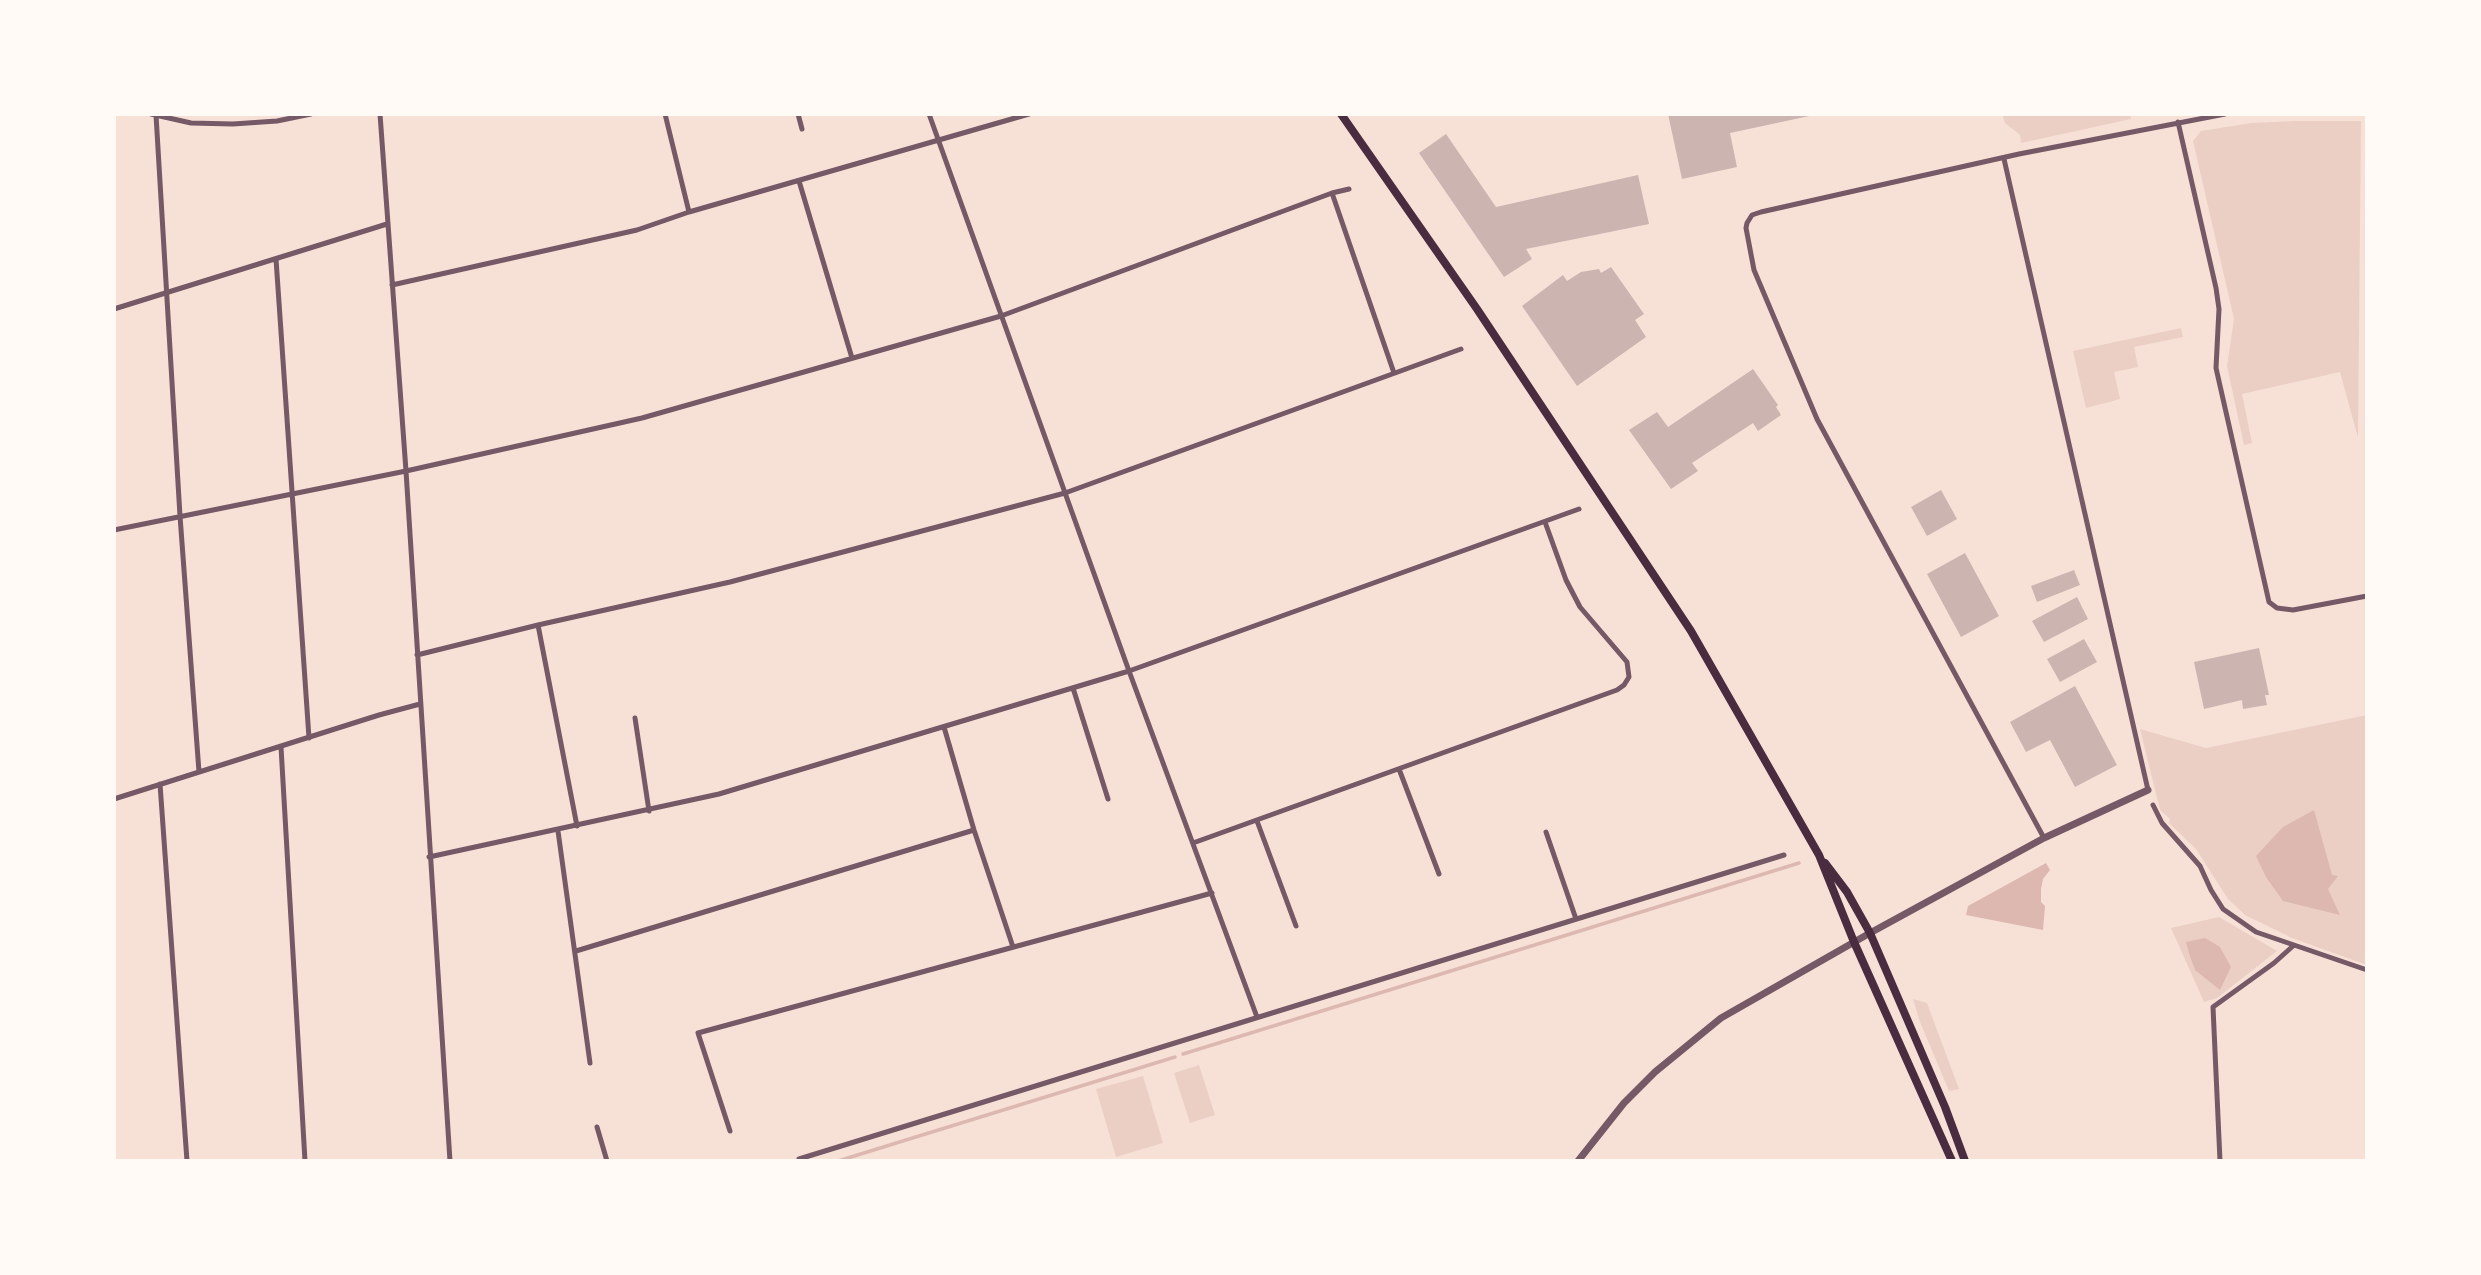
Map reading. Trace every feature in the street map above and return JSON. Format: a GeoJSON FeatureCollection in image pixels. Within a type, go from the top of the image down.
{"type":"FeatureCollection","features":[{"type":"Feature","properties":{"kind":"main road"},"geometry":{"type":"LineString","coordinates":[[1341,114],[1485,319],[1692,631],[1819,855],[1847,892],[1870,933],[1945,1107],[1965,1161]]}},
{"type":"Feature","properties":{"kind":"main road"},"geometry":{"type":"LineString","coordinates":[[1819,855],[1854,942],[1952,1161]]}},
{"type":"Feature","properties":{"kind":"street"},"geometry":{"type":"LineString","coordinates":[[199,772],[153,114],[191,123],[233,124],[277,121],[311,114]]}},
{"type":"Feature","properties":{"kind":"street"},"geometry":{"type":"LineString","coordinates":[[380,114],[406,471],[450,1161]]}},
{"type":"Feature","properties":{"kind":"street"},"geometry":{"type":"LineString","coordinates":[[665,114],[689,212]]}},
{"type":"Feature","properties":{"kind":"street"},"geometry":{"type":"LineString","coordinates":[[797,114],[802,129]]}},
{"type":"Feature","properties":{"kind":"street"},"geometry":{"type":"LineString","coordinates":[[929,114],[1129,671],[1257,1017]]}},
{"type":"Feature","properties":{"kind":"street"},"geometry":{"type":"LineString","coordinates":[[391,285],[637,230],[689,212],[1029,114]]}},
{"type":"Feature","properties":{"kind":"street"},"geometry":{"type":"LineString","coordinates":[[2044,838],[1817,419],[1754,270],[1746,228],[1751,217],[1761,212],[2225,114]]}},
{"type":"Feature","properties":{"kind":"street"},"geometry":{"type":"LineString","coordinates":[[2178,122],[2216,288],[2219,309],[2216,368],[2269,602],[2277,608],[2293,610],[2367,596]]}},
{"type":"Feature","properties":{"kind":"street"},"geometry":{"type":"LineString","coordinates":[[1578,1161],[1623,1103],[1686,1044],[1721,1018],[2044,838],[2147,790],[2004,159]]}},
{"type":"Feature","properties":{"kind":"street"},"geometry":{"type":"LineString","coordinates":[[799,181],[852,358]]}},
{"type":"Feature","properties":{"kind":"street"},"geometry":{"type":"LineString","coordinates":[[114,530],[406,471],[642,418],[1001,316],[1349,189]]}},
{"type":"Feature","properties":{"kind":"street"},"geometry":{"type":"LineString","coordinates":[[1332,193],[1394,373]]}},
{"type":"Feature","properties":{"kind":"street"},"geometry":{"type":"LineString","coordinates":[[114,309],[387,224]]}},
{"type":"Feature","properties":{"kind":"street"},"geometry":{"type":"LineString","coordinates":[[275,259],[309,738]]}},
{"type":"Feature","properties":{"kind":"street"},"geometry":{"type":"LineString","coordinates":[[417,655],[730,582],[1065,493],[1461,349]]}},
{"type":"Feature","properties":{"kind":"street"},"geometry":{"type":"LineString","coordinates":[[429,857],[719,794],[1073,688],[1129,671],[1579,509]]}},
{"type":"Feature","properties":{"kind":"street"},"geometry":{"type":"LineString","coordinates":[[1193,844],[1617,690],[1624,685],[1629,677],[1627,662],[1580,607],[1566,580],[1545,522]]}},
{"type":"Feature","properties":{"kind":"street"},"geometry":{"type":"LineString","coordinates":[[538,625],[577,826]]}},
{"type":"Feature","properties":{"kind":"street"},"geometry":{"type":"LineString","coordinates":[[1073,688],[1108,799]]}},
{"type":"Feature","properties":{"kind":"street"},"geometry":{"type":"LineString","coordinates":[[114,799],[420,704]]}},
{"type":"Feature","properties":{"kind":"street"},"geometry":{"type":"LineString","coordinates":[[635,718],[649,811]]}},
{"type":"Feature","properties":{"kind":"street"},"geometry":{"type":"LineString","coordinates":[[944,727],[974,830],[1013,947]]}},
{"type":"Feature","properties":{"kind":"street"},"geometry":{"type":"LineString","coordinates":[[281,747],[306,1161]]}},
{"type":"Feature","properties":{"kind":"street"},"geometry":{"type":"LineString","coordinates":[[1399,769],[1439,874]]}},
{"type":"Feature","properties":{"kind":"street"},"geometry":{"type":"LineString","coordinates":[[160,784],[187,1161]]}},
{"type":"Feature","properties":{"kind":"street"},"geometry":{"type":"LineString","coordinates":[[2153,805],[2162,823],[2200,866],[2223,909],[2256,932],[2367,970]]}},
{"type":"Feature","properties":{"kind":"street"},"geometry":{"type":"LineString","coordinates":[[1257,821],[1296,926]]}},
{"type":"Feature","properties":{"kind":"street"},"geometry":{"type":"LineString","coordinates":[[576,951],[974,830]]}},
{"type":"Feature","properties":{"kind":"street"},"geometry":{"type":"LineString","coordinates":[[558,831],[590,1063]]}},
{"type":"Feature","properties":{"kind":"street"},"geometry":{"type":"LineString","coordinates":[[1546,832],[1576,919]]}},
{"type":"Feature","properties":{"kind":"street"},"geometry":{"type":"LineString","coordinates":[[799,1159],[1784,855]]}},
{"type":"Feature","properties":{"kind":"street"},"geometry":{"type":"LineString","coordinates":[[730,1131],[698,1033],[1212,892]]}},
{"type":"Feature","properties":{"kind":"street"},"geometry":{"type":"LineString","coordinates":[[2220,1161],[2213,1007],[2293,946]]}},
{"type":"Feature","properties":{"kind":"street"},"geometry":{"type":"LineString","coordinates":[[597,1127],[607,1161]]}},
{"type":"Feature","properties":{"kind":"shaded area"},"geometry":{"type":"Polygon","coordinates":[[[2002,114],[2130,114],[2131,119],[2021,143],[2020,135],[2005,123],[2002,114]]]}},
{"type":"Feature","properties":{"kind":"shaded area"},"geometry":{"type":"Polygon","coordinates":[[[2361,121],[2358,438],[2340,372],[2242,394],[2252,443],[2244,445],[2227,366],[2234,319],[2193,141],[2201,131],[2251,123],[2361,121]]]}},
{"type":"Feature","properties":{"kind":"shaded area"},"geometry":{"type":"Polygon","coordinates":[[[2181,328],[2183,337],[2134,347],[2138,367],[2114,372],[2120,399],[2086,408],[2073,351],[2181,328]]]}},
{"type":"Feature","properties":{"kind":"shaded area"},"geometry":{"type":"Polygon","coordinates":[[[2367,715],[2367,965],[2292,938],[2245,915],[2228,899],[2196,849],[2169,823],[2170,819],[2160,810],[2140,729],[2206,748],[2367,715]]]}},
{"type":"Feature","properties":{"kind":"shaded area"},"geometry":{"type":"Polygon","coordinates":[[[2314,810],[2332,875],[2338,876],[2328,889],[2340,915],[2283,901],[2266,877],[2256,856],[2283,827],[2314,810]]]}},
{"type":"Feature","properties":{"kind":"shaded area"},"geometry":{"type":"Polygon","coordinates":[[[2046,863],[2050,870],[2043,879],[2041,889],[2041,902],[2045,906],[2043,930],[1966,915],[1968,906],[2046,863]]]}},
{"type":"Feature","properties":{"kind":"shaded area"},"geometry":{"type":"Polygon","coordinates":[[[2219,917],[2277,951],[2217,998],[2204,1002],[2171,928],[2219,917]]]}},
{"type":"Feature","properties":{"kind":"shaded area"},"geometry":{"type":"Polygon","coordinates":[[[2205,938],[2220,947],[2231,967],[2220,990],[2195,970],[2186,942],[2205,938]]]}},
{"type":"Feature","properties":{"kind":"shaded area"},"geometry":{"type":"Polygon","coordinates":[[[1913,999],[1927,1003],[1959,1089],[1949,1091],[1913,999]]]}},
{"type":"Feature","properties":{"kind":"shaded area"},"geometry":{"type":"Polygon","coordinates":[[[1199,1065],[1215,1115],[1190,1123],[1174,1073],[1199,1065]]]}},
{"type":"Feature","properties":{"kind":"shaded area"},"geometry":{"type":"Polygon","coordinates":[[[1143,1076],[1163,1143],[1116,1157],[1096,1089],[1143,1076]]]}},
{"type":"Feature","properties":{"kind":"building"},"geometry":{"type":"Polygon","coordinates":[[[1668,114],[1814,115],[1730,133],[1737,167],[1682,179],[1668,114]]]}},
{"type":"Feature","properties":{"kind":"building"},"geometry":{"type":"Polygon","coordinates":[[[1446,134],[1496,207],[1638,175],[1649,224],[1526,249],[1532,259],[1504,277],[1419,153],[1446,134]]]}},
{"type":"Feature","properties":{"kind":"building"},"geometry":{"type":"Polygon","coordinates":[[[1611,267],[1644,314],[1635,320],[1646,337],[1577,386],[1522,306],[1563,275],[1567,281],[1581,272],[1599,269],[1601,273],[1611,267]]]}},
{"type":"Feature","properties":{"kind":"building"},"geometry":{"type":"Polygon","coordinates":[[[1753,369],[1778,405],[1776,407],[1781,415],[1758,431],[1753,423],[1692,463],[1698,471],[1671,489],[1629,430],[1657,412],[1668,427],[1753,369]]]}},
{"type":"Feature","properties":{"kind":"building"},"geometry":{"type":"Polygon","coordinates":[[[1941,490],[1957,519],[1927,536],[1911,507],[1941,490]]]}},
{"type":"Feature","properties":{"kind":"building"},"geometry":{"type":"Polygon","coordinates":[[[1965,553],[1999,616],[1961,637],[1927,574],[1965,553]]]}},
{"type":"Feature","properties":{"kind":"building"},"geometry":{"type":"Polygon","coordinates":[[[2074,570],[2080,585],[2037,602],[2031,586],[2074,570]]]}},
{"type":"Feature","properties":{"kind":"building"},"geometry":{"type":"Polygon","coordinates":[[[2077,597],[2088,619],[2044,642],[2032,621],[2077,597]]]}},
{"type":"Feature","properties":{"kind":"building"},"geometry":{"type":"Polygon","coordinates":[[[2084,639],[2097,662],[2060,682],[2047,659],[2084,639]]]}},
{"type":"Feature","properties":{"kind":"building"},"geometry":{"type":"Polygon","coordinates":[[[2259,648],[2269,695],[2265,695],[2267,705],[2243,709],[2242,700],[2204,709],[2194,662],[2259,648]]]}},
{"type":"Feature","properties":{"kind":"building"},"geometry":{"type":"Polygon","coordinates":[[[2075,686],[2117,765],[2075,787],[2050,740],[2026,752],[2010,722],[2075,686]]]}},
{"type":"Feature","properties":{"kind":"waterway"},"geometry":{"type":"LineString","coordinates":[[1183,1054],[1799,863]]}},
{"type":"Feature","properties":{"kind":"waterway"},"geometry":{"type":"LineString","coordinates":[[838,1161],[1175,1057]]}}]}
